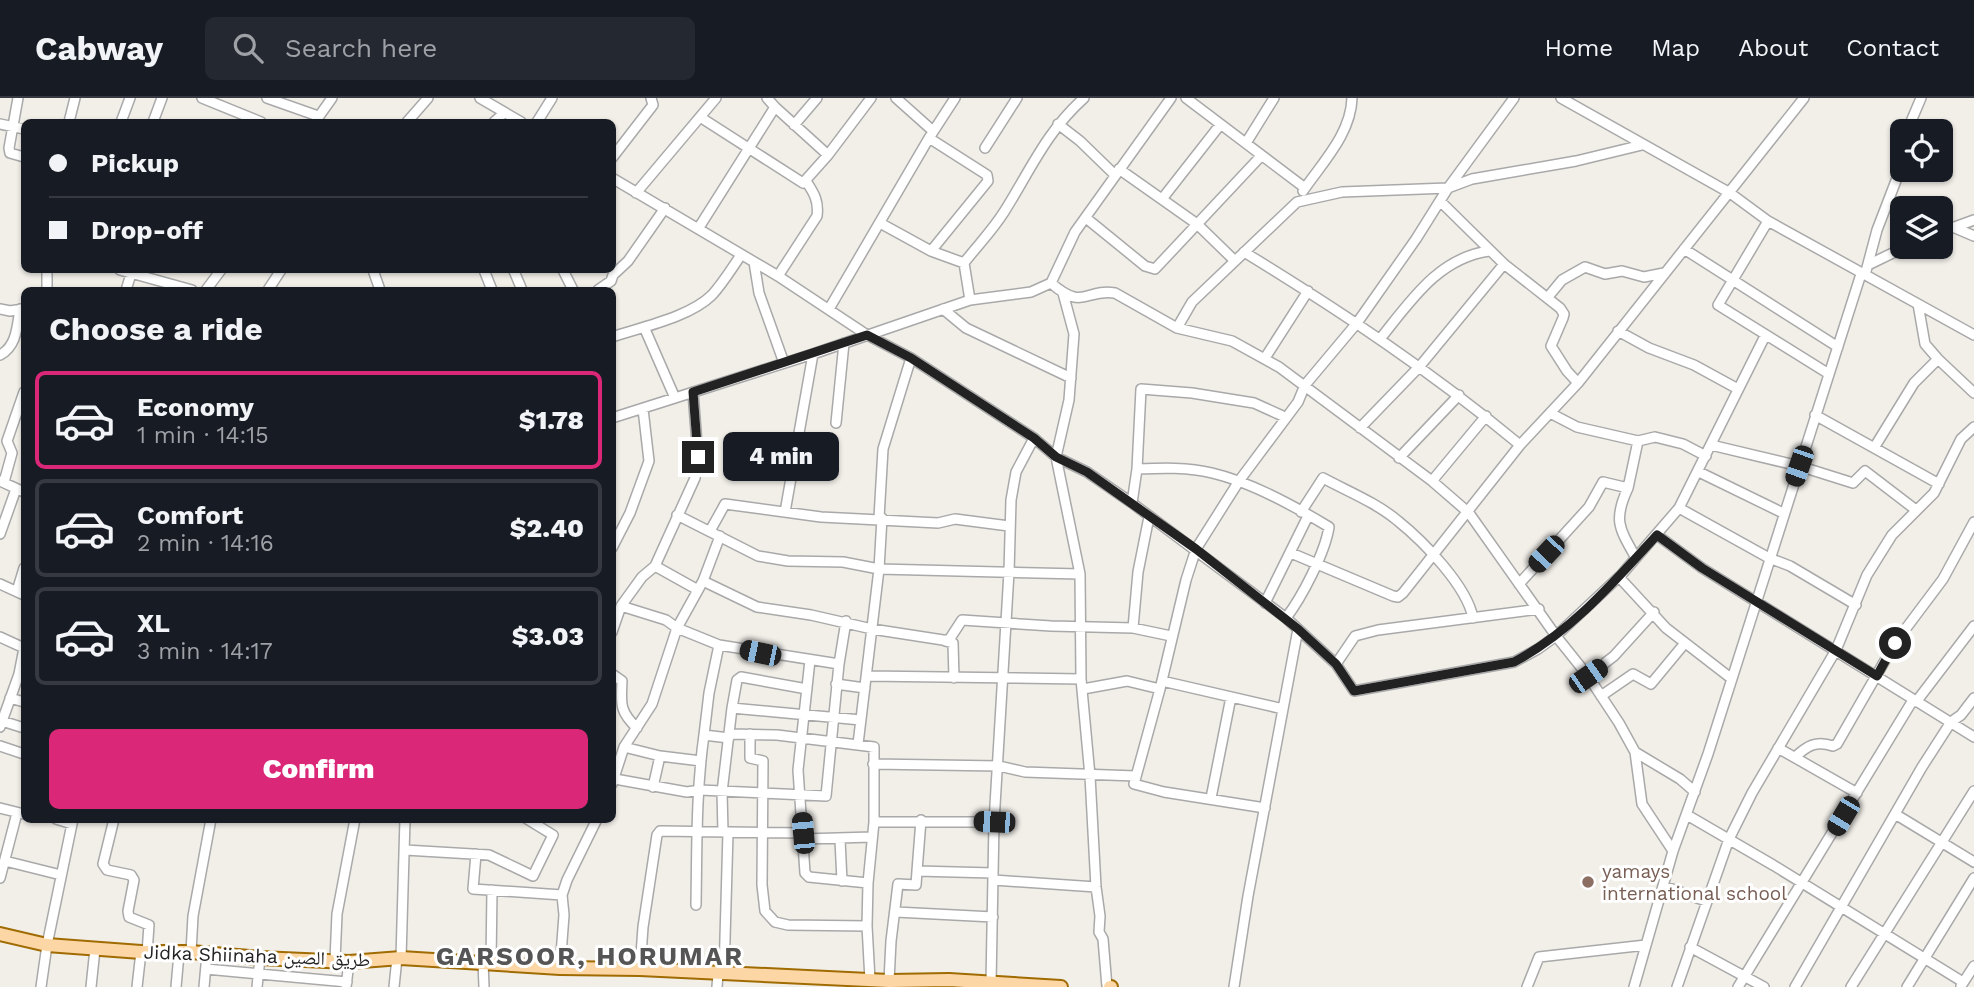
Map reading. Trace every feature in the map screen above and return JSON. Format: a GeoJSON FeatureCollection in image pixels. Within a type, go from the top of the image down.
{"type":"FeatureCollection","features":[{"type":"Feature","properties":{"kind":"main road","name":"Jidka Shiinaha طريق الصين"},"geometry":{"type":"LineString","coordinates":[[0,934],[47,945],[260,958],[349,961],[399,958],[560,968],[640,969],[720,978],[1061,987]]}},
{"type":"Feature","properties":{"kind":"street"},"geometry":{"type":"LineString","coordinates":[[18,98],[10,153],[21,156]]}},
{"type":"Feature","properties":{"kind":"street"},"geometry":{"type":"LineString","coordinates":[[70,119],[75,98]]}},
{"type":"Feature","properties":{"kind":"street"},"geometry":{"type":"LineString","coordinates":[[122,119],[130,98]]}},
{"type":"Feature","properties":{"kind":"street"},"geometry":{"type":"LineString","coordinates":[[154,119],[162,98]]}},
{"type":"Feature","properties":{"kind":"street"},"geometry":{"type":"LineString","coordinates":[[202,98],[254,119]]}},
{"type":"Feature","properties":{"kind":"street"},"geometry":{"type":"LineString","coordinates":[[267,98],[315,119]]}},
{"type":"Feature","properties":{"kind":"street"},"geometry":{"type":"LineString","coordinates":[[318,119],[332,98]]}},
{"type":"Feature","properties":{"kind":"street"},"geometry":{"type":"LineString","coordinates":[[410,119],[428,98]]}},
{"type":"Feature","properties":{"kind":"street"},"geometry":{"type":"LineString","coordinates":[[480,98],[493,102],[515,119]]}},
{"type":"Feature","properties":{"kind":"street"},"geometry":{"type":"LineString","coordinates":[[539,119],[552,98]]}},
{"type":"Feature","properties":{"kind":"street"},"geometry":{"type":"LineString","coordinates":[[616,153],[653,105],[651,98]]}},
{"type":"Feature","properties":{"kind":"street"},"geometry":{"type":"LineString","coordinates":[[636,193],[716,98]]}},
{"type":"Feature","properties":{"kind":"street"},"geometry":{"type":"LineString","coordinates":[[766,98],[828,155]]}},
{"type":"Feature","properties":{"kind":"street"},"geometry":{"type":"LineString","coordinates":[[794,125],[817,98]]}},
{"type":"Feature","properties":{"kind":"street"},"geometry":{"type":"LineString","coordinates":[[700,117],[798,181],[806,181],[871,98]]}},
{"type":"Feature","properties":{"kind":"street"},"geometry":{"type":"LineString","coordinates":[[895,98],[931,134],[989,179],[931,251]]}},
{"type":"Feature","properties":{"kind":"street"},"geometry":{"type":"LineString","coordinates":[[829,309],[931,134],[955,98]]}},
{"type":"Feature","properties":{"kind":"street"},"geometry":{"type":"LineString","coordinates":[[985,148],[1017,98]]}},
{"type":"Feature","properties":{"kind":"street"},"geometry":{"type":"LineString","coordinates":[[970,300],[964,263],[1002,216],[1044,143],[1058,124],[1084,98]]}},
{"type":"Feature","properties":{"kind":"street"},"geometry":{"type":"LineString","coordinates":[[616,417],[970,300],[1031,292],[1051,282],[1075,232],[1171,98]]}},
{"type":"Feature","properties":{"kind":"street"},"geometry":{"type":"LineString","coordinates":[[1186,98],[1306,188]]}},
{"type":"Feature","properties":{"kind":"street"},"geometry":{"type":"LineString","coordinates":[[1246,143],[1274,98]]}},
{"type":"Feature","properties":{"kind":"street"},"geometry":{"type":"LineString","coordinates":[[1177,328],[1192,302],[1297,202],[1337,144],[1348,121],[1352,98]]}},
{"type":"Feature","properties":{"kind":"street"},"geometry":{"type":"LineString","coordinates":[[1265,808],[1134,785],[1196,549],[1238,481],[1298,401],[1305,385],[1357,323],[1448,188],[1514,98]]}},
{"type":"Feature","properties":{"kind":"street"},"geometry":{"type":"LineString","coordinates":[[1561,98],[1730,193],[1768,221],[1865,271],[1974,335]]}},
{"type":"Feature","properties":{"kind":"street"},"geometry":{"type":"LineString","coordinates":[[1291,553],[1398,597],[1403,593],[1469,513],[1520,445],[1578,383],[1804,98]]}},
{"type":"Feature","properties":{"kind":"street"},"geometry":{"type":"LineString","coordinates":[[1912,119],[1921,98]]}},
{"type":"Feature","properties":{"kind":"street"},"geometry":{"type":"LineString","coordinates":[[698,229],[775,107]]}},
{"type":"Feature","properties":{"kind":"street"},"geometry":{"type":"LineString","coordinates":[[497,119],[504,113]]}},
{"type":"Feature","properties":{"kind":"street"},"geometry":{"type":"LineString","coordinates":[[0,124],[21,128]]}},
{"type":"Feature","properties":{"kind":"street"},"geometry":{"type":"LineString","coordinates":[[1058,124],[1117,172],[1197,224],[1235,261]]}},
{"type":"Feature","properties":{"kind":"street"},"geometry":{"type":"LineString","coordinates":[[1162,199],[1220,125]]}},
{"type":"Feature","properties":{"kind":"street"},"geometry":{"type":"LineString","coordinates":[[1297,202],[1342,192],[1448,188],[1472,178],[1553,165],[1642,145]]}},
{"type":"Feature","properties":{"kind":"street"},"geometry":{"type":"LineString","coordinates":[[1086,218],[1150,269],[1158,266],[1261,156]]}},
{"type":"Feature","properties":{"kind":"street"},"geometry":{"type":"LineString","coordinates":[[616,180],[778,276],[867,335],[911,358],[1034,438],[1056,457],[1087,472],[1132,503],[1286,618],[1336,664],[1354,691],[1514,662],[1556,636],[1619,577],[1679,508],[1765,336]]}},
{"type":"Feature","properties":{"kind":"street"},"geometry":{"type":"LineString","coordinates":[[778,276],[817,216],[818,204],[806,181]]}},
{"type":"Feature","properties":{"kind":"street"},"geometry":{"type":"LineString","coordinates":[[1634,987],[1673,851],[1757,603],[1815,415],[1896,182]]}},
{"type":"Feature","properties":{"kind":"street"},"geometry":{"type":"LineString","coordinates":[[1440,201],[1489,251],[1548,297],[1564,314],[1550,346],[1578,383]]}},
{"type":"Feature","properties":{"kind":"street"},"geometry":{"type":"LineString","coordinates":[[616,272],[628,261],[665,208]]}},
{"type":"Feature","properties":{"kind":"street"},"geometry":{"type":"LineString","coordinates":[[1953,227],[1974,220]]}},
{"type":"Feature","properties":{"kind":"street"},"geometry":{"type":"LineString","coordinates":[[1768,221],[1718,303],[1719,307],[1829,374]]}},
{"type":"Feature","properties":{"kind":"street"},"geometry":{"type":"LineString","coordinates":[[880,223],[931,251],[964,263]]}},
{"type":"Feature","properties":{"kind":"street"},"geometry":{"type":"LineString","coordinates":[[1953,227],[1974,236]]}},
{"type":"Feature","properties":{"kind":"street"},"geometry":{"type":"LineString","coordinates":[[1684,248],[1838,347]]}},
{"type":"Feature","properties":{"kind":"street"},"geometry":{"type":"LineString","coordinates":[[1380,339],[1412,300],[1442,270],[1463,257],[1489,251]]}},
{"type":"Feature","properties":{"kind":"street"},"geometry":{"type":"LineString","coordinates":[[1244,252],[1420,366],[1520,445]]}},
{"type":"Feature","properties":{"kind":"street"},"geometry":{"type":"LineString","coordinates":[[616,336],[678,316],[711,296],[741,255]]}},
{"type":"Feature","properties":{"kind":"street"},"geometry":{"type":"LineString","coordinates":[[1865,271],[1890,256]]}},
{"type":"Feature","properties":{"kind":"street"},"geometry":{"type":"LineString","coordinates":[[754,262],[760,293],[784,363]]}},
{"type":"Feature","properties":{"kind":"street"},"geometry":{"type":"LineString","coordinates":[[1360,428],[1420,366],[1504,264]]}},
{"type":"Feature","properties":{"kind":"street"},"geometry":{"type":"LineString","coordinates":[[1548,297],[1562,280],[1585,267],[1598,272],[1622,271],[1644,277],[1664,273]]}},
{"type":"Feature","properties":{"kind":"street"},"geometry":{"type":"LineString","coordinates":[[602,287],[611,281],[615,273]]}},
{"type":"Feature","properties":{"kind":"street"},"geometry":{"type":"LineString","coordinates":[[127,287],[131,274],[181,287]]}},
{"type":"Feature","properties":{"kind":"street"},"geometry":{"type":"LineString","coordinates":[[1051,282],[1063,293],[1078,298],[1115,292],[1177,328],[1232,341],[1265,358],[1432,481],[1469,513],[1556,636],[1588,676],[1635,751],[1642,804],[1673,851]]}},
{"type":"Feature","properties":{"kind":"street"},"geometry":{"type":"LineString","coordinates":[[1265,358],[1308,291]]}},
{"type":"Feature","properties":{"kind":"street"},"geometry":{"type":"LineString","coordinates":[[1063,293],[1074,330],[1071,378],[1056,457],[1080,574],[1082,684],[1096,887],[1110,987]]}},
{"type":"Feature","properties":{"kind":"street"},"geometry":{"type":"LineString","coordinates":[[1918,304],[1925,344],[1974,393]]}},
{"type":"Feature","properties":{"kind":"street"},"geometry":{"type":"LineString","coordinates":[[0,309],[21,309]]}},
{"type":"Feature","properties":{"kind":"street"},"geometry":{"type":"LineString","coordinates":[[943,309],[966,328],[1071,378]]}},
{"type":"Feature","properties":{"kind":"street"},"geometry":{"type":"LineString","coordinates":[[0,355],[7,352],[13,342],[21,313]]}},
{"type":"Feature","properties":{"kind":"street"},"geometry":{"type":"LineString","coordinates":[[644,327],[675,398]]}},
{"type":"Feature","properties":{"kind":"street"},"geometry":{"type":"LineString","coordinates":[[1618,331],[1649,348],[1695,365],[1738,389]]}},
{"type":"Feature","properties":{"kind":"street"},"geometry":{"type":"LineString","coordinates":[[836,423],[844,343]]}},
{"type":"Feature","properties":{"kind":"street"},"geometry":{"type":"LineString","coordinates":[[785,512],[813,354]]}},
{"type":"Feature","properties":{"kind":"street"},"geometry":{"type":"LineString","coordinates":[[858,744],[879,569],[883,449],[911,358]]}},
{"type":"Feature","properties":{"kind":"street"},"geometry":{"type":"LineString","coordinates":[[1874,448],[1914,383],[1938,359]]}},
{"type":"Feature","properties":{"kind":"street"},"geometry":{"type":"LineString","coordinates":[[1132,503],[1137,468],[1139,391],[1143,388],[1254,403],[1285,417]]}},
{"type":"Feature","properties":{"kind":"street"},"geometry":{"type":"LineString","coordinates":[[616,620],[621,606],[642,577],[655,566],[691,488],[696,472],[697,433],[693,392]]}},
{"type":"Feature","properties":{"kind":"street"},"geometry":{"type":"LineString","coordinates":[[1399,458],[1459,395]]}},
{"type":"Feature","properties":{"kind":"street"},"geometry":{"type":"LineString","coordinates":[[616,540],[630,513],[649,461],[643,409]]}},
{"type":"Feature","properties":{"kind":"street"},"geometry":{"type":"LineString","coordinates":[[0,534],[20,491],[2,481],[12,453],[7,440],[21,410]]}},
{"type":"Feature","properties":{"kind":"street"},"geometry":{"type":"LineString","coordinates":[[1550,413],[1577,427],[1638,441],[1655,437],[1683,444],[1706,456]]}},
{"type":"Feature","properties":{"kind":"street"},"geometry":{"type":"LineString","coordinates":[[1815,415],[1939,484]]}},
{"type":"Feature","properties":{"kind":"street"},"geometry":{"type":"LineString","coordinates":[[1432,481],[1486,416]]}},
{"type":"Feature","properties":{"kind":"street"},"geometry":{"type":"LineString","coordinates":[[1676,987],[1729,839],[1778,748],[1836,650],[1857,605],[1867,575],[1892,535],[1927,501],[1939,484],[1961,439],[1974,427]]}},
{"type":"Feature","properties":{"kind":"street"},"geometry":{"type":"LineString","coordinates":[[997,984],[993,917],[994,822],[1009,572],[1009,526],[1016,472],[1034,438]]}},
{"type":"Feature","properties":{"kind":"street"},"geometry":{"type":"LineString","coordinates":[[1636,558],[1618,520],[1638,441]]}},
{"type":"Feature","properties":{"kind":"street"},"geometry":{"type":"LineString","coordinates":[[1711,445],[1799,466],[1853,483],[1866,471],[1916,510]]}},
{"type":"Feature","properties":{"kind":"street"},"geometry":{"type":"LineString","coordinates":[[1137,468],[1194,470],[1238,481],[1330,529],[1298,602],[1286,618]]}},
{"type":"Feature","properties":{"kind":"street"},"geometry":{"type":"LineString","coordinates":[[1699,472],[1783,513]]}},
{"type":"Feature","properties":{"kind":"street"},"geometry":{"type":"LineString","coordinates":[[1265,603],[1291,553],[1305,514],[1324,478],[1398,520],[1467,598],[1473,618]]}},
{"type":"Feature","properties":{"kind":"street"},"geometry":{"type":"LineString","coordinates":[[1519,584],[1589,507],[1600,485],[1607,482],[1628,488]]}},
{"type":"Feature","properties":{"kind":"street"},"geometry":{"type":"LineString","coordinates":[[710,531],[725,504],[821,517],[939,523],[955,519],[1009,526]]}},
{"type":"Feature","properties":{"kind":"street"},"geometry":{"type":"LineString","coordinates":[[1679,508],[1769,558],[1790,566],[1857,605]]}},
{"type":"Feature","properties":{"kind":"street"},"geometry":{"type":"LineString","coordinates":[[677,515],[758,556],[799,561],[844,562],[879,569],[1080,574]]}},
{"type":"Feature","properties":{"kind":"street"},"geometry":{"type":"LineString","coordinates":[[1133,628],[1138,572],[1149,517]]}},
{"type":"Feature","properties":{"kind":"street"},"geometry":{"type":"LineString","coordinates":[[1795,757],[1814,743],[1837,744],[1895,643],[1943,579],[1974,522]]}},
{"type":"Feature","properties":{"kind":"street"},"geometry":{"type":"LineString","coordinates":[[1657,535],[1702,568],[1974,737]]}},
{"type":"Feature","properties":{"kind":"street"},"geometry":{"type":"LineString","coordinates":[[616,763],[652,704],[677,628],[703,581],[720,536]]}},
{"type":"Feature","properties":{"kind":"street"},"geometry":{"type":"LineString","coordinates":[[655,566],[698,590]]}},
{"type":"Feature","properties":{"kind":"street"},"geometry":{"type":"LineString","coordinates":[[1619,577],[1667,628],[1732,679]]}},
{"type":"Feature","properties":{"kind":"street"},"geometry":{"type":"LineString","coordinates":[[703,581],[757,607],[846,621],[872,629],[953,643],[954,678]]}},
{"type":"Feature","properties":{"kind":"street"},"geometry":{"type":"LineString","coordinates":[[0,583],[21,593]]}},
{"type":"Feature","properties":{"kind":"street"},"geometry":{"type":"LineString","coordinates":[[621,606],[666,620],[677,628],[719,645],[839,664]]}},
{"type":"Feature","properties":{"kind":"street"},"geometry":{"type":"LineString","coordinates":[[1336,664],[1355,636],[1378,630],[1539,609]]}},
{"type":"Feature","properties":{"kind":"street"},"geometry":{"type":"LineString","coordinates":[[1588,676],[1614,656],[1654,612]]}},
{"type":"Feature","properties":{"kind":"street"},"geometry":{"type":"LineString","coordinates":[[943,640],[949,640],[962,620],[1133,628],[1171,636]]}},
{"type":"Feature","properties":{"kind":"street"},"geometry":{"type":"LineString","coordinates":[[616,781],[687,792],[700,790],[827,795],[832,716],[846,621]]}},
{"type":"Feature","properties":{"kind":"street"},"geometry":{"type":"LineString","coordinates":[[1738,987],[1915,701],[1974,626]]}},
{"type":"Feature","properties":{"kind":"street"},"geometry":{"type":"LineString","coordinates":[[1234,987],[1298,629]]}},
{"type":"Feature","properties":{"kind":"street"},"geometry":{"type":"LineString","coordinates":[[0,637],[21,647]]}},
{"type":"Feature","properties":{"kind":"street"},"geometry":{"type":"LineString","coordinates":[[1601,696],[1633,674],[1651,684],[1685,643]]}},
{"type":"Feature","properties":{"kind":"street"},"geometry":{"type":"LineString","coordinates":[[696,905],[701,761],[709,693],[719,645]]}},
{"type":"Feature","properties":{"kind":"street"},"geometry":{"type":"LineString","coordinates":[[810,660],[798,770],[806,875],[868,883]]}},
{"type":"Feature","properties":{"kind":"street"},"geometry":{"type":"LineString","coordinates":[[21,677],[1,724],[21,727]]}},
{"type":"Feature","properties":{"kind":"street"},"geometry":{"type":"LineString","coordinates":[[616,677],[622,681],[619,699],[625,715],[636,728]]}},
{"type":"Feature","properties":{"kind":"street"},"geometry":{"type":"LineString","coordinates":[[720,978],[725,832],[722,792],[737,680],[741,677],[807,689]]}},
{"type":"Feature","properties":{"kind":"street"},"geometry":{"type":"LineString","coordinates":[[867,677],[1003,677],[1082,684],[1127,681],[1231,697],[1283,709]]}},
{"type":"Feature","properties":{"kind":"street"},"geometry":{"type":"LineString","coordinates":[[836,684],[865,688]]}},
{"type":"Feature","properties":{"kind":"street"},"geometry":{"type":"LineString","coordinates":[[0,690],[21,701]]}},
{"type":"Feature","properties":{"kind":"street"},"geometry":{"type":"LineString","coordinates":[[1211,798],[1231,697]]}},
{"type":"Feature","properties":{"kind":"street"},"geometry":{"type":"LineString","coordinates":[[1795,987],[1951,722],[1961,715],[1974,698]]}},
{"type":"Feature","properties":{"kind":"street"},"geometry":{"type":"LineString","coordinates":[[732,708],[861,720]]}},
{"type":"Feature","properties":{"kind":"street"},"geometry":{"type":"LineString","coordinates":[[750,734],[750,758],[763,761],[762,885],[763,904],[769,916],[775,922],[788,925],[867,926]]}},
{"type":"Feature","properties":{"kind":"street"},"geometry":{"type":"LineString","coordinates":[[705,735],[802,737],[873,747],[874,821],[867,926],[870,980]]}},
{"type":"Feature","properties":{"kind":"street"},"geometry":{"type":"LineString","coordinates":[[0,746],[21,753]]}},
{"type":"Feature","properties":{"kind":"street"},"geometry":{"type":"LineString","coordinates":[[624,747],[660,756],[701,761]]}},
{"type":"Feature","properties":{"kind":"street"},"geometry":{"type":"LineString","coordinates":[[1778,748],[1857,793]]}},
{"type":"Feature","properties":{"kind":"street"},"geometry":{"type":"LineString","coordinates":[[1635,751],[1680,779],[1695,792]]}},
{"type":"Feature","properties":{"kind":"street"},"geometry":{"type":"LineString","coordinates":[[653,787],[660,756]]}},
{"type":"Feature","properties":{"kind":"street"},"geometry":{"type":"LineString","coordinates":[[873,764],[999,766],[1025,772],[1136,776]]}},
{"type":"Feature","properties":{"kind":"street"},"geometry":{"type":"LineString","coordinates":[[1851,987],[1974,791]]}},
{"type":"Feature","properties":{"kind":"street"},"geometry":{"type":"LineString","coordinates":[[0,808],[21,813],[0,878]]}},
{"type":"Feature","properties":{"kind":"street"},"geometry":{"type":"LineString","coordinates":[[1895,814],[1974,862]]}},
{"type":"Feature","properties":{"kind":"street"},"geometry":{"type":"LineString","coordinates":[[1687,815],[1843,908],[1961,984],[1974,966]]}},
{"type":"Feature","properties":{"kind":"street"},"geometry":{"type":"LineString","coordinates":[[889,981],[897,886],[916,885],[921,820]]}},
{"type":"Feature","properties":{"kind":"street"},"geometry":{"type":"LineString","coordinates":[[874,821],[994,822]]}},
{"type":"Feature","properties":{"kind":"street"},"geometry":{"type":"LineString","coordinates":[[41,987],[72,823]]}},
{"type":"Feature","properties":{"kind":"street"},"geometry":{"type":"LineString","coordinates":[[113,823],[103,864],[107,870],[131,875],[134,880],[129,916],[149,925],[137,987]]}},
{"type":"Feature","properties":{"kind":"street"},"geometry":{"type":"LineString","coordinates":[[176,987],[193,916],[210,823]]}},
{"type":"Feature","properties":{"kind":"street"},"geometry":{"type":"LineString","coordinates":[[335,960],[337,914],[354,823]]}},
{"type":"Feature","properties":{"kind":"street"},"geometry":{"type":"LineString","coordinates":[[394,987],[399,958],[405,823]]}},
{"type":"Feature","properties":{"kind":"street"},"geometry":{"type":"LineString","coordinates":[[529,892],[533,876],[552,834],[534,823]]}},
{"type":"Feature","properties":{"kind":"street"},"geometry":{"type":"LineString","coordinates":[[560,968],[564,915],[562,895],[595,823]]}},
{"type":"Feature","properties":{"kind":"street"},"geometry":{"type":"LineString","coordinates":[[640,969],[643,928],[657,835],[662,831],[762,832],[841,839],[872,837]]}},
{"type":"Feature","properties":{"kind":"street"},"geometry":{"type":"LineString","coordinates":[[841,839],[842,881]]}},
{"type":"Feature","properties":{"kind":"street"},"geometry":{"type":"LineString","coordinates":[[405,850],[476,854],[499,859],[533,876]]}},
{"type":"Feature","properties":{"kind":"street"},"geometry":{"type":"LineString","coordinates":[[476,854],[471,887],[562,895]]}},
{"type":"Feature","properties":{"kind":"street"},"geometry":{"type":"LineString","coordinates":[[5,861],[61,876]]}},
{"type":"Feature","properties":{"kind":"street"},"geometry":{"type":"LineString","coordinates":[[917,871],[1096,887]]}},
{"type":"Feature","properties":{"kind":"street"},"geometry":{"type":"LineString","coordinates":[[1907,987],[1974,878]]}},
{"type":"Feature","properties":{"kind":"street"},"geometry":{"type":"LineString","coordinates":[[1663,886],[1706,901]]}},
{"type":"Feature","properties":{"kind":"street"},"geometry":{"type":"LineString","coordinates":[[484,987],[492,890]]}},
{"type":"Feature","properties":{"kind":"street"},"geometry":{"type":"LineString","coordinates":[[896,912],[993,917]]}},
{"type":"Feature","properties":{"kind":"street"},"geometry":{"type":"LineString","coordinates":[[1527,987],[1537,959],[1544,955],[1646,945]]}},
{"type":"Feature","properties":{"kind":"street"},"geometry":{"type":"LineString","coordinates":[[1690,947],[1764,987]]}},
{"type":"Feature","properties":{"kind":"street"},"geometry":{"type":"LineString","coordinates":[[91,987],[95,949]]}},
{"type":"Feature","properties":{"kind":"street"},"geometry":{"type":"LineString","coordinates":[[204,987],[207,954]]}},
{"type":"Feature","properties":{"kind":"street"},"geometry":{"type":"LineString","coordinates":[[257,987],[260,958]]}},
{"type":"Feature","properties":{"kind":"street"},"geometry":{"type":"LineString","coordinates":[[206,969],[347,984],[349,961]]}},
{"type":"Feature","properties":{"kind":"place","name":"yamays international school"},"geometry":{"type":"Point","coordinates":[1588,882]}},
{"type":"Feature","properties":{"kind":"district","name":"GARSOOR, HORUMAR"},"geometry":{"type":"Point","coordinates":[590,956]}},
{"type":"Feature","properties":{"kind":"route"},"geometry":{"type":"LineString","coordinates":[[698,457],[693,392],[867,335],[911,358],[1034,438],[1056,457],[1087,472],[1196,549],[1286,618],[1336,664],[1354,691],[1514,662],[1556,636],[1622,574],[1657,535],[1702,568],[1877,676],[1895,643]]}}]}
